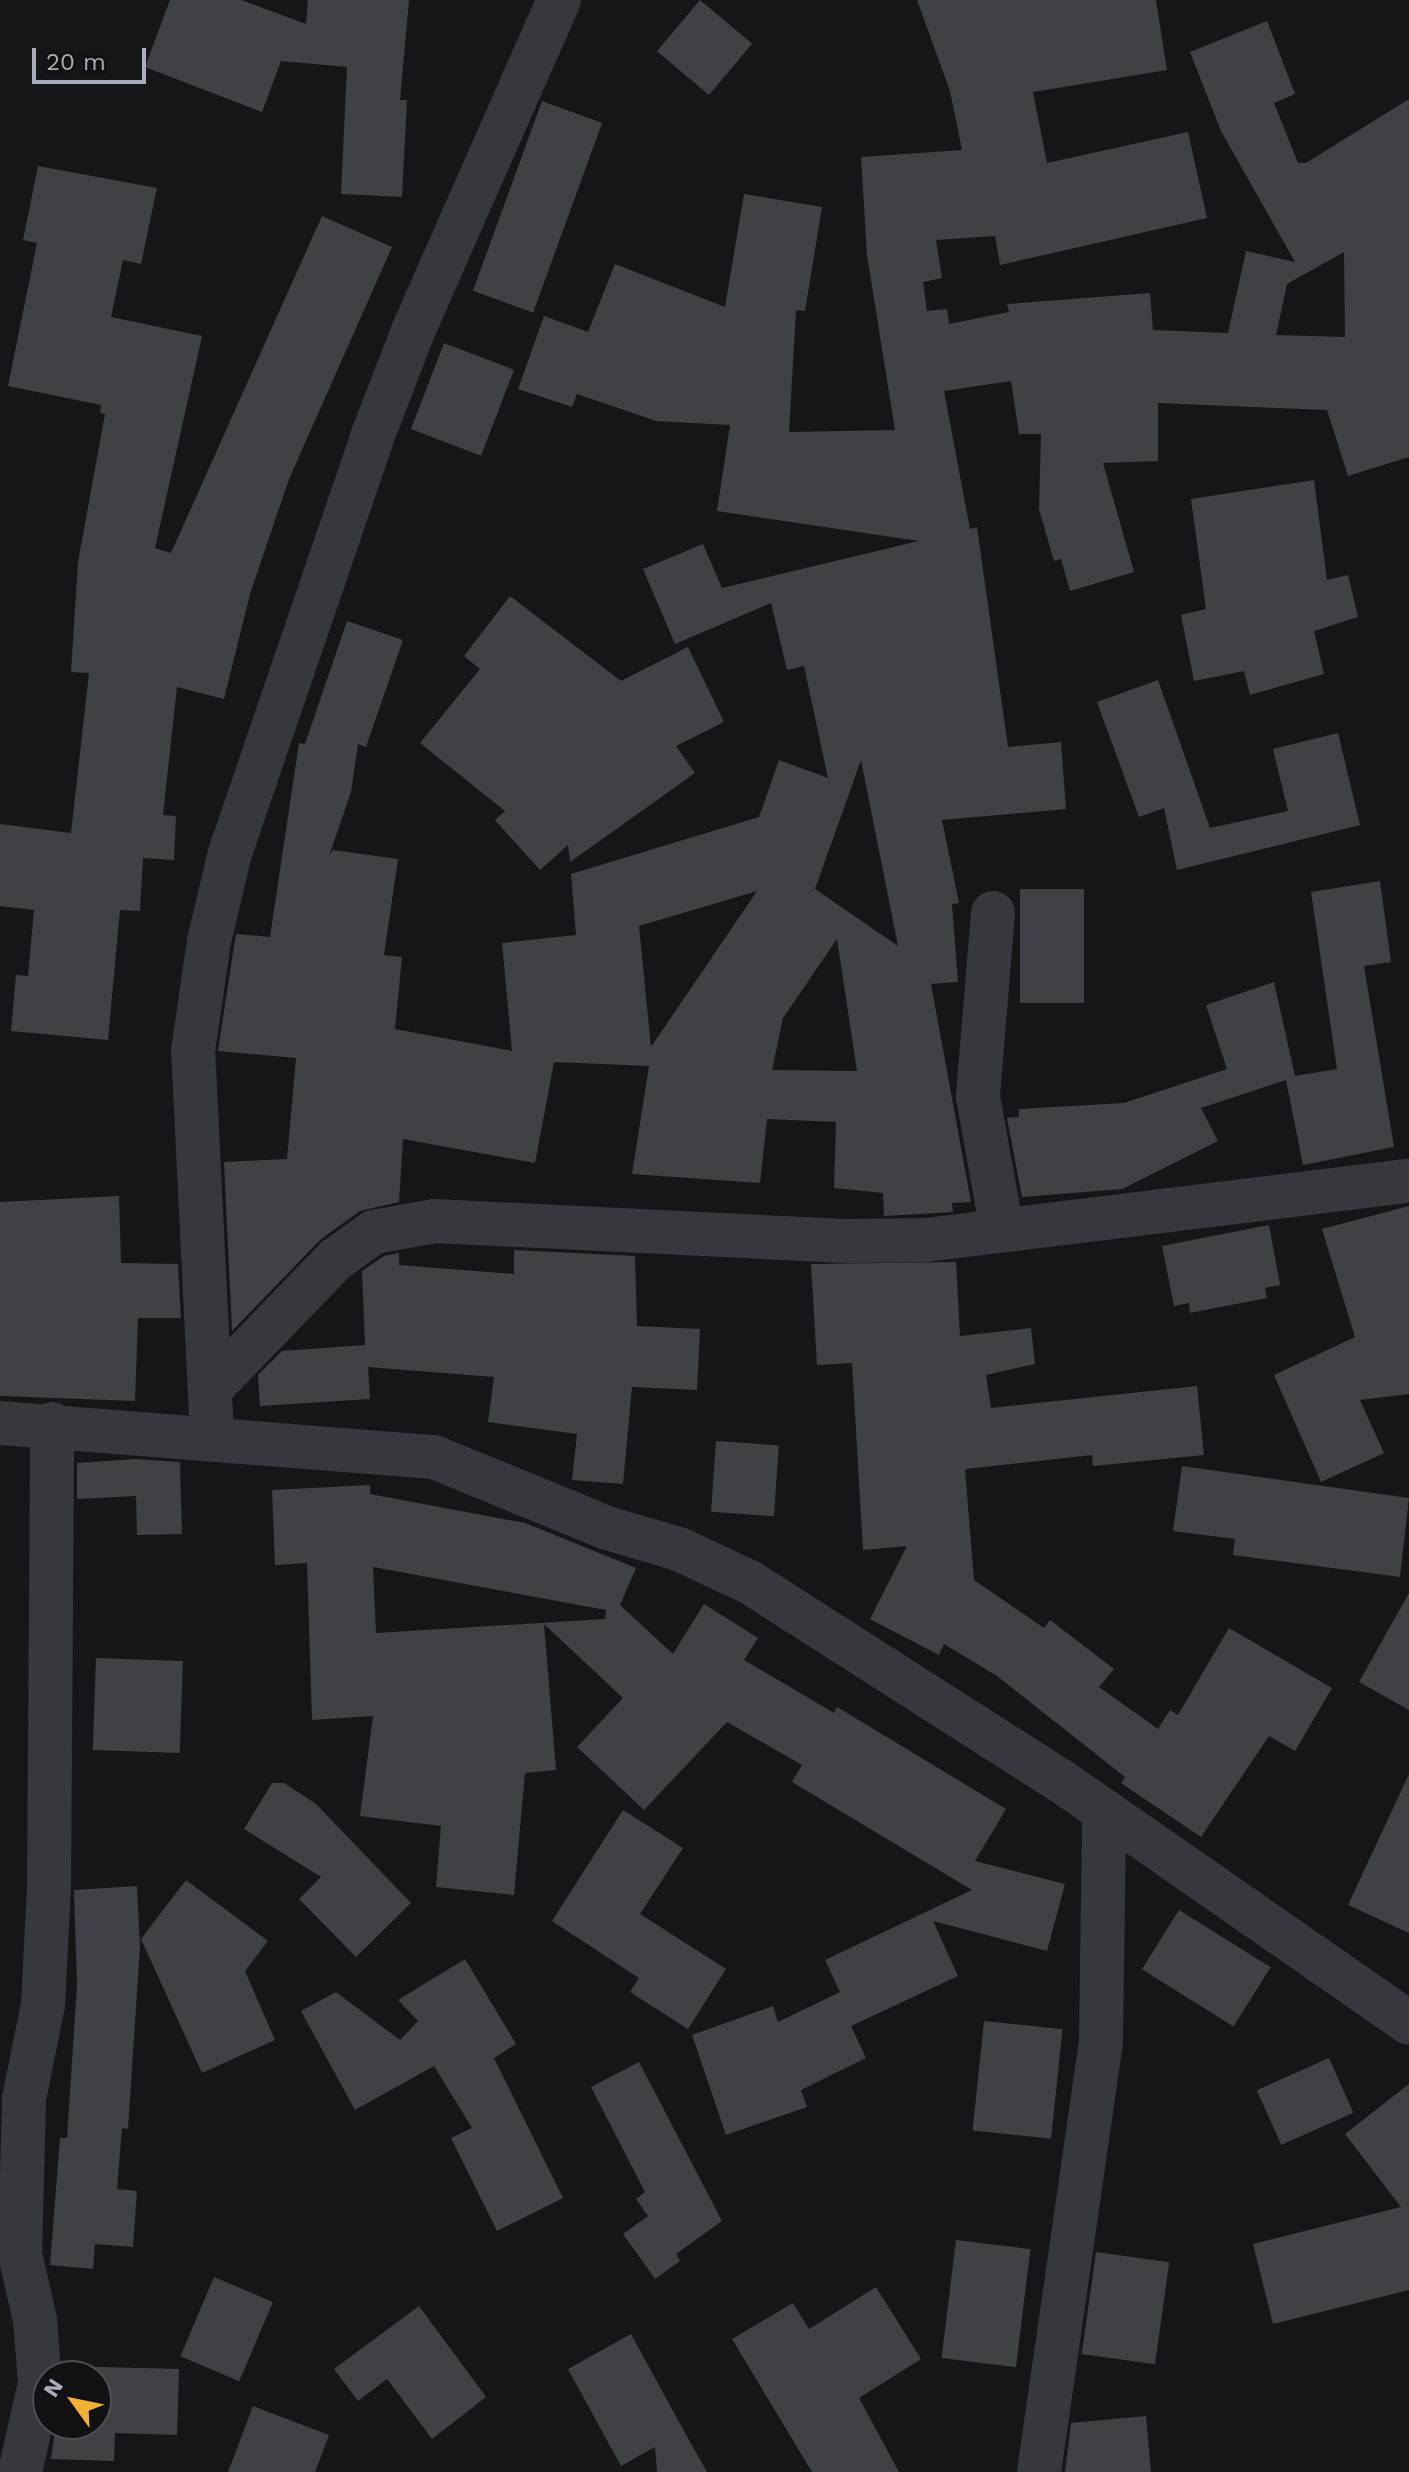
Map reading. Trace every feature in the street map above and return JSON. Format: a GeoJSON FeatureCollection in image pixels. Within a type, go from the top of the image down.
{"type":"FeatureCollection","features":[{"type":"Feature","properties":{"kind":"street"},"geometry":{"type":"LineString","coordinates":[[212,1436],[193,1051],[209,941],[230,853],[408,344],[559,0]]}},
{"type":"Feature","properties":{"kind":"street"},"geometry":{"type":"LineString","coordinates":[[993,913],[978,1097],[1002,1230]]}},
{"type":"Feature","properties":{"kind":"street"},"geometry":{"type":"LineString","coordinates":[[211,1388],[336,1259],[374,1232],[435,1221],[850,1241],[926,1240],[1193,1211],[1409,1181]]}},
{"type":"Feature","properties":{"kind":"street"},"geometry":{"type":"LineString","coordinates":[[0,1423],[212,1436],[434,1457],[607,1528],[679,1549],[751,1583],[1104,1811],[1409,2023]]}},
{"type":"Feature","properties":{"kind":"street"},"geometry":{"type":"LineString","coordinates":[[20,2472],[40,2383],[35,2320],[20,2254],[24,2099],[43,2005],[49,1888],[52,1424]]}},
{"type":"Feature","properties":{"kind":"street"},"geometry":{"type":"LineString","coordinates":[[1039,2472],[1101,2040],[1104,1811]]}},
{"type":"Feature","properties":{"kind":"building"},"geometry":{"type":"Polygon","coordinates":[[[170,0],[241,0],[306,24],[308,0],[409,0],[400,100],[407,100],[402,197],[341,194],[347,67],[281,61],[262,112],[145,67],[170,0]]]}},
{"type":"Feature","properties":{"kind":"building"},"geometry":{"type":"Polygon","coordinates":[[[700,0],[752,44],[709,95],[657,51],[700,0]]]}},
{"type":"Feature","properties":{"kind":"building"},"geometry":{"type":"Polygon","coordinates":[[[917,0],[1156,0],[1167,70],[1033,92],[1047,163],[1188,132],[1207,218],[1000,265],[995,236],[936,240],[942,278],[923,282],[927,311],[947,309],[949,324],[1009,312],[1007,304],[1150,293],[1153,330],[1228,333],[1246,251],[1295,262],[1221,131],[1190,52],[1267,21],[1295,94],[1274,103],[1298,163],[1306,163],[1409,99],[1409,457],[1348,476],[1327,410],[1158,403],[1158,461],[1103,463],[1134,572],[1070,591],[1061,559],[1054,561],[1039,509],[1041,434],[1019,434],[1011,381],[944,391],[970,529],[977,527],[1008,747],[1061,742],[1066,809],[942,820],[959,903],[952,904],[958,982],[931,984],[971,1202],[952,1203],[953,1212],[884,1216],[883,1193],[834,1188],[836,1122],[767,1119],[760,1183],[632,1174],[649,1066],[554,1062],[535,1163],[403,1139],[399,1202],[360,1211],[321,1239],[232,1331],[224,1162],[287,1159],[296,1058],[218,1051],[234,946],[236,934],[270,937],[299,743],[305,744],[347,621],[403,640],[366,747],[358,744],[351,792],[329,856],[333,850],[398,859],[384,955],[402,957],[395,1029],[512,1051],[502,943],[576,935],[571,874],[759,817],[779,760],[828,778],[804,666],[787,670],[771,603],[675,644],[643,569],[703,544],[722,588],[919,541],[717,511],[730,425],[656,421],[577,394],[572,407],[518,389],[544,316],[588,332],[615,264],[725,307],[744,194],[822,207],[805,311],[796,310],[789,432],[895,430],[867,255],[861,157],[962,150],[950,91],[917,0]],[[1344,252],[1287,284],[1276,335],[1345,337],[1344,252]],[[861,760],[815,889],[898,946],[861,760]],[[757,891],[639,926],[651,1047],[757,891]],[[837,939],[783,1018],[772,1070],[857,1071],[837,939]]]}},
{"type":"Feature","properties":{"kind":"building"},"geometry":{"type":"Polygon","coordinates":[[[542,101],[602,123],[533,313],[473,291],[542,101]]]}},
{"type":"Feature","properties":{"kind":"building"},"geometry":{"type":"Polygon","coordinates":[[[38,166],[157,188],[141,264],[123,260],[111,317],[202,336],[155,548],[171,553],[322,216],[392,247],[289,479],[250,594],[224,699],[177,687],[163,815],[176,816],[174,860],[143,858],[140,911],[120,910],[108,1040],[11,1031],[16,975],[28,976],[34,910],[0,906],[0,824],[71,833],[89,673],[71,672],[78,562],[105,414],[100,413],[101,405],[8,386],[37,243],[23,240],[38,166]]]}},
{"type":"Feature","properties":{"kind":"building"},"geometry":{"type":"Polygon","coordinates":[[[444,343],[514,370],[481,456],[411,429],[444,343]]]}},
{"type":"Feature","properties":{"kind":"building"},"geometry":{"type":"Polygon","coordinates":[[[1314,480],[1327,580],[1348,575],[1358,617],[1314,631],[1324,674],[1250,695],[1244,671],[1194,681],[1181,615],[1206,609],[1191,499],[1314,480]]]}},
{"type":"Feature","properties":{"kind":"building"},"geometry":{"type":"Polygon","coordinates":[[[510,596],[621,681],[688,647],[724,722],[676,746],[695,773],[570,862],[568,845],[540,870],[495,820],[505,811],[420,743],[480,669],[464,656],[510,596]]]}},
{"type":"Feature","properties":{"kind":"building"},"geometry":{"type":"Polygon","coordinates":[[[1158,680],[1210,828],[1288,811],[1273,749],[1338,733],[1360,825],[1177,870],[1164,808],[1139,817],[1097,702],[1158,680]]]}},
{"type":"Feature","properties":{"kind":"building"},"geometry":{"type":"Polygon","coordinates":[[[1380,881],[1391,962],[1364,966],[1394,1147],[1303,1165],[1286,1080],[1201,1108],[1218,1141],[1122,1189],[1022,1197],[1007,1118],[1019,1117],[1019,1109],[1124,1103],[1227,1069],[1206,1005],[1274,982],[1295,1076],[1337,1069],[1311,892],[1380,881]]]}},
{"type":"Feature","properties":{"kind":"building"},"geometry":{"type":"Polygon","coordinates":[[[1020,889],[1084,889],[1084,1003],[1020,1003],[1020,889]]]}},
{"type":"Feature","properties":{"kind":"building"},"geometry":{"type":"Polygon","coordinates":[[[119,1196],[121,1263],[178,1264],[181,1318],[138,1318],[135,1401],[0,1396],[0,1202],[119,1196]]]}},
{"type":"Feature","properties":{"kind":"building"},"geometry":{"type":"Polygon","coordinates":[[[1409,1206],[1409,1394],[1360,1400],[1384,1453],[1321,1482],[1274,1375],[1355,1337],[1322,1229],[1409,1206]]]}},
{"type":"Feature","properties":{"kind":"building"},"geometry":{"type":"Polygon","coordinates":[[[1269,1225],[1280,1285],[1265,1288],[1267,1298],[1190,1313],[1189,1303],[1174,1306],[1162,1246],[1269,1225]]]}},
{"type":"Feature","properties":{"kind":"building"},"geometry":{"type":"Polygon","coordinates":[[[514,1250],[635,1256],[637,1326],[700,1329],[697,1390],[632,1387],[623,1484],[572,1480],[577,1434],[488,1422],[494,1377],[368,1367],[370,1399],[260,1406],[258,1375],[282,1351],[365,1345],[362,1271],[384,1256],[399,1253],[399,1265],[514,1274],[514,1250]]]}},
{"type":"Feature","properties":{"kind":"building"},"geometry":{"type":"Polygon","coordinates":[[[956,1262],[960,1336],[1031,1328],[1035,1364],[986,1375],[991,1408],[1197,1386],[1204,1455],[1093,1466],[1092,1455],[965,1469],[974,1580],[1044,1628],[1050,1620],[1114,1669],[1099,1687],[1158,1729],[1170,1710],[1178,1715],[1229,1628],[1332,1688],[1295,1751],[1269,1736],[1201,1837],[1121,1783],[1125,1777],[997,1676],[944,1644],[939,1655],[870,1619],[907,1546],[863,1550],[852,1363],[817,1365],[811,1264],[956,1262]]]}},
{"type":"Feature","properties":{"kind":"building"},"geometry":{"type":"Polygon","coordinates":[[[716,1441],[779,1445],[774,1516],[711,1512],[716,1441]]]}},
{"type":"Feature","properties":{"kind":"building"},"geometry":{"type":"Polygon","coordinates":[[[135,1459],[180,1462],[182,1534],[137,1535],[136,1496],[77,1499],[77,1463],[135,1459]]]}},
{"type":"Feature","properties":{"kind":"building"},"geometry":{"type":"Polygon","coordinates":[[[1182,1466],[1409,1498],[1400,1577],[1233,1555],[1235,1539],[1173,1531],[1182,1466]]]}},
{"type":"Feature","properties":{"kind":"building"},"geometry":{"type":"Polygon","coordinates":[[[370,1485],[370,1494],[525,1523],[636,1568],[620,1605],[673,1654],[704,1604],[758,1638],[744,1660],[834,1713],[837,1707],[1006,1809],[975,1861],[1065,1884],[1047,1951],[933,1921],[958,1976],[851,2026],[866,2058],[801,2090],[807,2107],[726,2135],[692,2035],[773,2006],[778,2022],[840,1992],[825,1960],[972,1890],[792,1782],[802,1765],[727,1722],[644,1810],[577,1747],[623,1698],[544,1624],[556,1770],[525,1773],[514,1895],[436,1887],[441,1826],[360,1816],[373,1716],[312,1720],[307,1563],[275,1565],[272,1490],[370,1485]],[[373,1567],[376,1633],[605,1619],[606,1610],[373,1567]]]}},
{"type":"Feature","properties":{"kind":"building"},"geometry":{"type":"Polygon","coordinates":[[[1409,1593],[1409,1710],[1359,1682],[1409,1593]]]}},
{"type":"Feature","properties":{"kind":"building"},"geometry":{"type":"Polygon","coordinates":[[[96,1658],[183,1661],[180,1753],[93,1750],[96,1658]]]}},
{"type":"Feature","properties":{"kind":"building"},"geometry":{"type":"Polygon","coordinates":[[[1409,1774],[1409,1933],[1348,1905],[1409,1774]]]}},
{"type":"Feature","properties":{"kind":"building"},"geometry":{"type":"Polygon","coordinates":[[[272,1783],[284,1783],[316,1804],[411,1903],[356,1957],[299,1899],[321,1877],[244,1829],[272,1783]]]}},
{"type":"Feature","properties":{"kind":"building"},"geometry":{"type":"Polygon","coordinates":[[[623,1810],[683,1848],[640,1914],[726,1969],[688,2029],[630,1992],[639,1978],[552,1921],[623,1810]]]}},
{"type":"Feature","properties":{"kind":"building"},"geometry":{"type":"Polygon","coordinates":[[[186,1880],[268,1941],[245,1971],[275,2040],[202,2073],[141,1939],[186,1880]]]}},
{"type":"Feature","properties":{"kind":"building"},"geometry":{"type":"Polygon","coordinates":[[[137,1886],[140,1947],[128,2129],[122,2128],[117,2189],[137,2191],[133,2247],[95,2244],[93,2269],[50,2265],[60,2138],[67,2138],[77,1985],[74,1890],[137,1886]]]}},
{"type":"Feature","properties":{"kind":"building"},"geometry":{"type":"Polygon","coordinates":[[[1179,1910],[1271,1967],[1233,2027],[1142,1969],[1179,1910]]]}},
{"type":"Feature","properties":{"kind":"building"},"geometry":{"type":"Polygon","coordinates":[[[465,1959],[516,2044],[494,2058],[563,2198],[497,2231],[451,2138],[472,2128],[434,2066],[355,2110],[301,2011],[336,1992],[400,2040],[418,2021],[398,2000],[465,1959]]]}},
{"type":"Feature","properties":{"kind":"building"},"geometry":{"type":"Polygon","coordinates":[[[984,2021],[1063,2029],[1051,2139],[973,2130],[984,2021]]]}},
{"type":"Feature","properties":{"kind":"building"},"geometry":{"type":"Polygon","coordinates":[[[1329,2058],[1353,2113],[1281,2145],[1257,2090],[1329,2058]]]}},
{"type":"Feature","properties":{"kind":"building"},"geometry":{"type":"Polygon","coordinates":[[[639,2062],[722,2221],[676,2254],[680,2261],[655,2279],[623,2234],[648,2216],[636,2199],[645,2192],[591,2087],[639,2062]]]}},
{"type":"Feature","properties":{"kind":"building"},"geometry":{"type":"Polygon","coordinates":[[[1409,2084],[1409,2290],[1273,2324],[1253,2244],[1401,2207],[1345,2134],[1409,2084]]]}},
{"type":"Feature","properties":{"kind":"building"},"geometry":{"type":"Polygon","coordinates":[[[956,2240],[1030,2249],[1016,2367],[941,2358],[956,2240]]]}},
{"type":"Feature","properties":{"kind":"building"},"geometry":{"type":"Polygon","coordinates":[[[1096,2252],[1169,2262],[1155,2364],[1082,2354],[1096,2252]]]}},
{"type":"Feature","properties":{"kind":"building"},"geometry":{"type":"Polygon","coordinates":[[[214,2277],[273,2302],[239,2381],[180,2356],[214,2277]]]}},
{"type":"Feature","properties":{"kind":"building"},"geometry":{"type":"Polygon","coordinates":[[[876,2287],[921,2359],[859,2398],[899,2472],[812,2472],[732,2339],[793,2303],[809,2329],[876,2287]]]}},
{"type":"Feature","properties":{"kind":"building"},"geometry":{"type":"Polygon","coordinates":[[[419,2306],[486,2397],[432,2439],[387,2379],[358,2401],[334,2369],[419,2306]]]}},
{"type":"Feature","properties":{"kind":"building"},"geometry":{"type":"Polygon","coordinates":[[[631,2334],[707,2472],[657,2472],[655,2447],[621,2466],[568,2369],[631,2334]]]}},
{"type":"Feature","properties":{"kind":"building"},"geometry":{"type":"Polygon","coordinates":[[[112,2367],[179,2369],[177,2435],[115,2433],[114,2461],[51,2459],[54,2440],[112,2440],[112,2367]]]}},
{"type":"Feature","properties":{"kind":"building"},"geometry":{"type":"Polygon","coordinates":[[[253,2406],[329,2435],[315,2472],[228,2472],[253,2406]]]}},
{"type":"Feature","properties":{"kind":"building"},"geometry":{"type":"Polygon","coordinates":[[[1146,2416],[1151,2472],[1065,2472],[1071,2423],[1146,2416]]]}}]}
